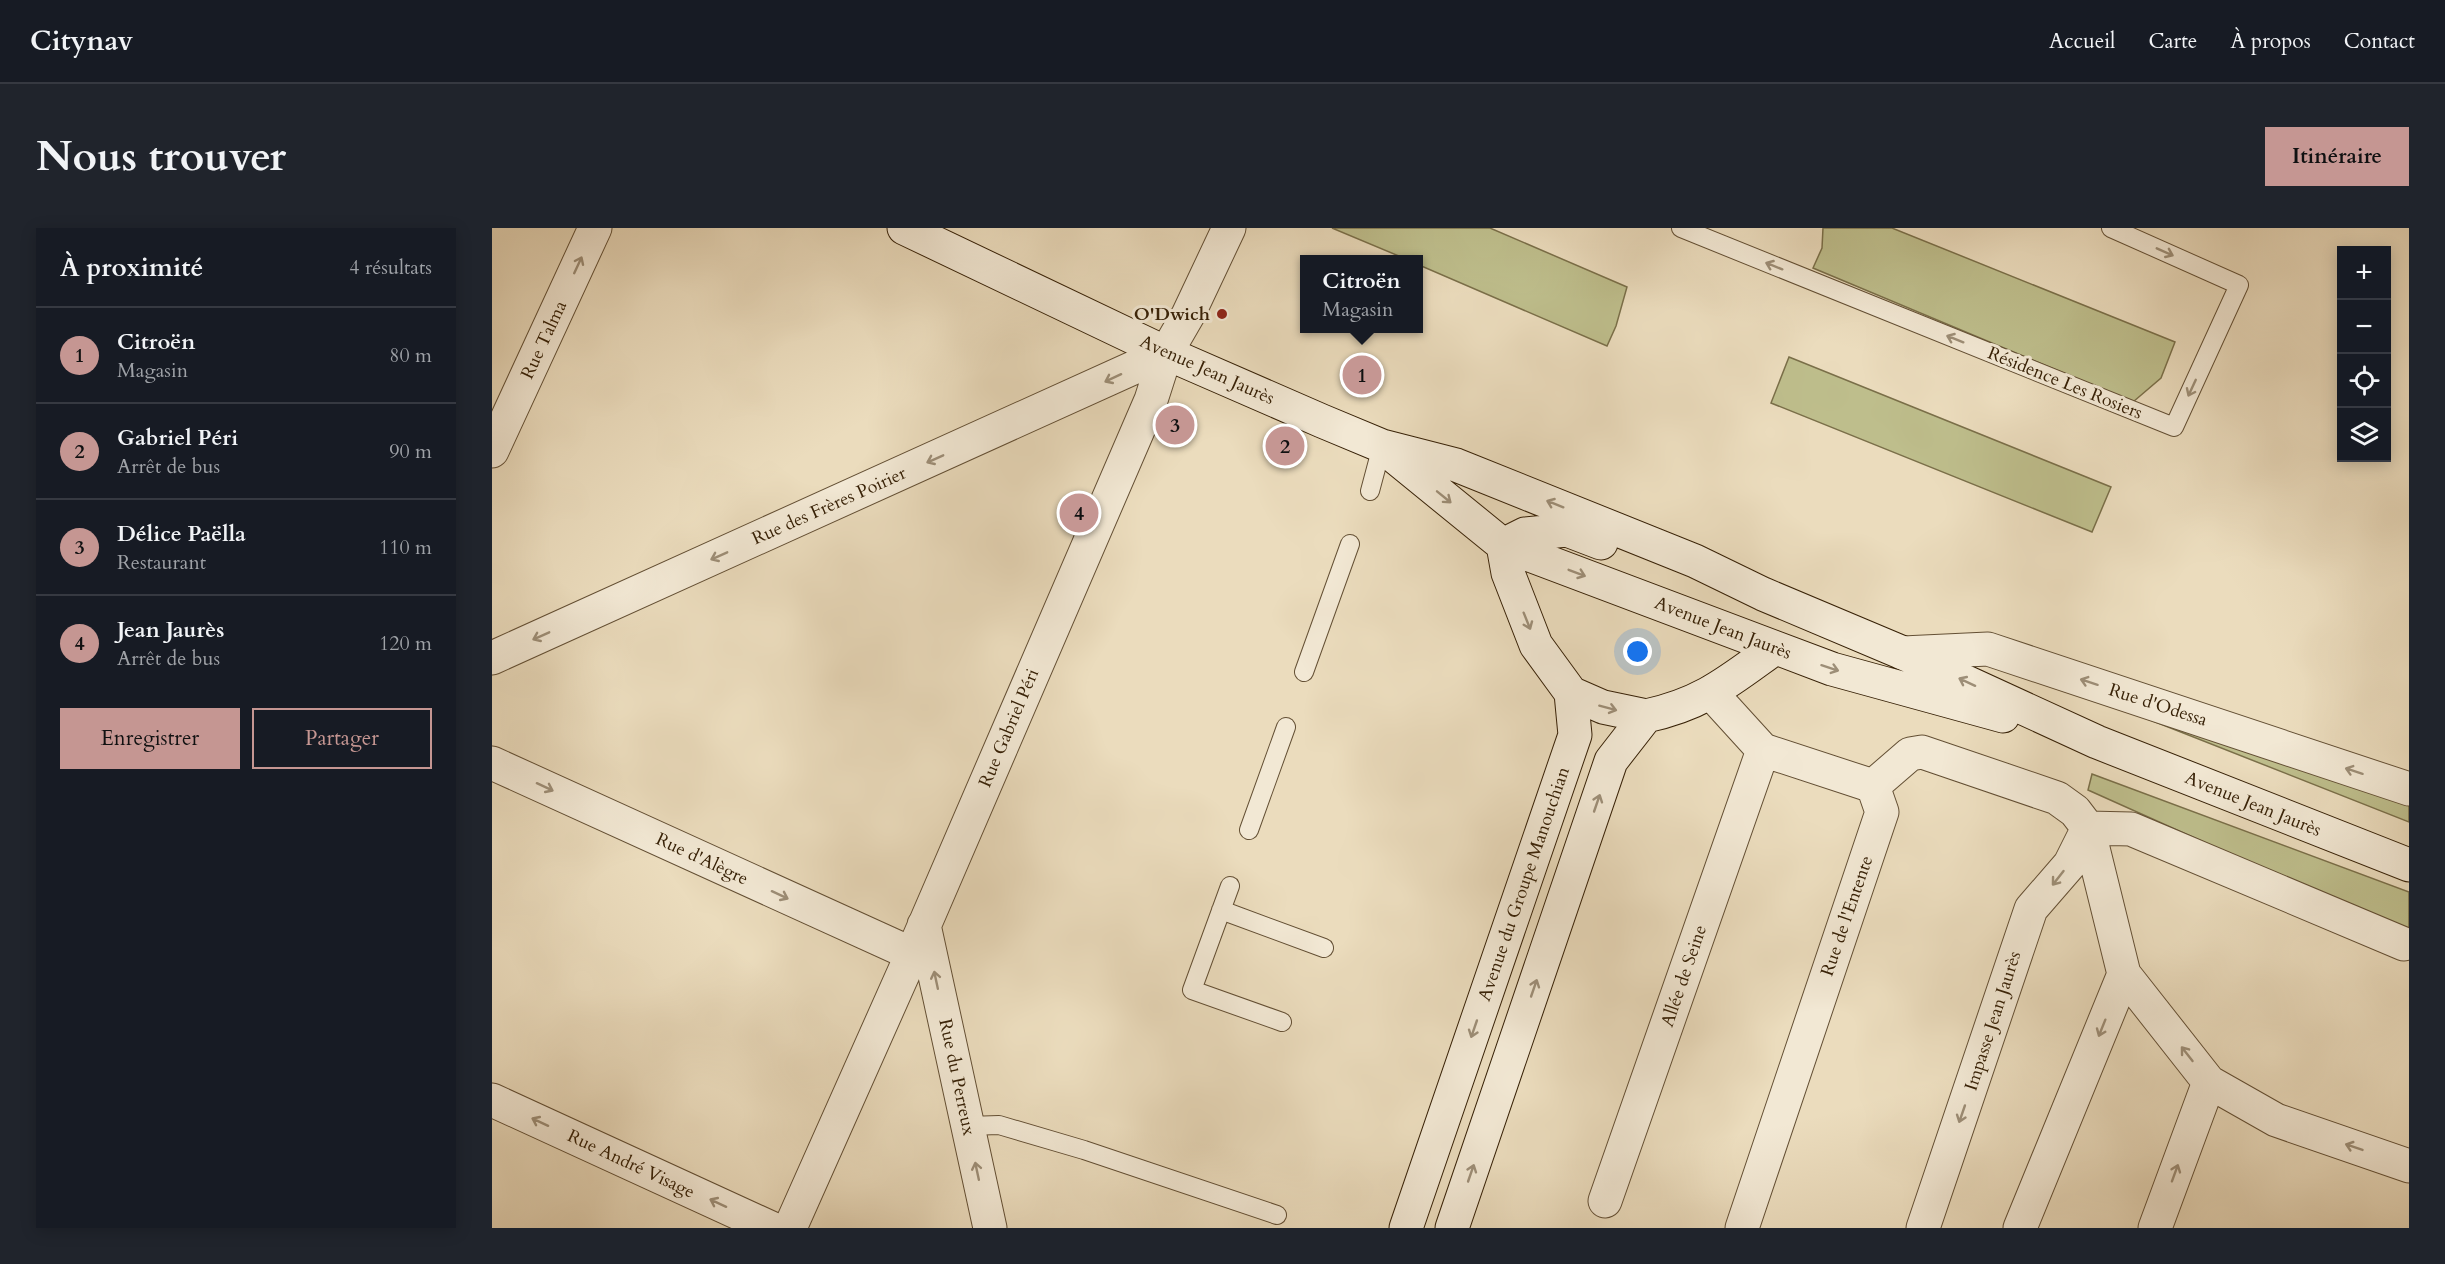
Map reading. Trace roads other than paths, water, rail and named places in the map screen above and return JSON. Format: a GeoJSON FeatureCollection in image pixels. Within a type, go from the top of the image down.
{"type":"FeatureCollection","features":[{"type":"Feature","properties":{"kind":"street","name":"Rue Talma"},"geometry":{"type":"LineString","coordinates":[[492,451],[499,418],[595,228]]}},
{"type":"Feature","properties":{"kind":"street","name":"Avenue Jean Jaurès"},"geometry":{"type":"LineString","coordinates":[[904,228],[1166,353],[1382,446],[1456,465],[1695,561],[1763,594],[1903,653],[2097,742],[2409,865]]}},
{"type":"Feature","properties":{"kind":"street","name":"Rue Gabriel Péri"},"geometry":{"type":"LineString","coordinates":[[790,1228],[918,939],[1146,411],[1166,353],[1188,315],[1229,228]]}},
{"type":"Feature","properties":{"kind":"street","name":"Rue des Frères Poirier"},"geometry":{"type":"LineString","coordinates":[[492,658],[1166,353]]}},
{"type":"Feature","properties":{"kind":"street","name":"Avenue Jean Jaurès"},"geometry":{"type":"LineString","coordinates":[[1382,446],[1503,545],[1832,669],[2097,742]]}},
{"type":"Feature","properties":{"kind":"street"},"geometry":{"type":"LineString","coordinates":[[1695,561],[1649,562],[1567,530],[1525,534],[1503,545],[1508,573],[1536,645],[1571,693],[1603,707],[1646,716],[1677,710],[1712,694],[1775,648],[1763,594]]}},
{"type":"Feature","properties":{"kind":"street","name":"Rue d'Odessa"},"geometry":{"type":"LineString","coordinates":[[1903,653],[1988,649],[2409,788]]}},
{"type":"Feature","properties":{"kind":"street","name":"Avenue du Groupe Manouchian"},"geometry":{"type":"LineString","coordinates":[[1406,1228],[1575,735],[1571,693]]}},
{"type":"Feature","properties":{"kind":"street"},"geometry":{"type":"LineString","coordinates":[[1712,694],[1763,750],[1873,786],[1910,754],[1922,752],[2057,798],[2075,811],[2088,828],[2124,974],[2209,1082],[2276,1120],[2409,1166]]}},
{"type":"Feature","properties":{"kind":"street"},"geometry":{"type":"LineString","coordinates":[[1452,1228],[1611,761],[1646,716]]}},
{"type":"Feature","properties":{"kind":"street","name":"Allée de Seine"},"geometry":{"type":"LineString","coordinates":[[1605,1201],[1763,750]]}},
{"type":"Feature","properties":{"kind":"street","name":"Rue d'Alègre"},"geometry":{"type":"LineString","coordinates":[[492,763],[918,939]]}},
{"type":"Feature","properties":{"kind":"street","name":"Rue de l'Entente"},"geometry":{"type":"LineString","coordinates":[[1742,1228],[1882,812],[1873,786]]}},
{"type":"Feature","properties":{"kind":"street"},"geometry":{"type":"LineString","coordinates":[[2088,828],[2131,829],[2404,944]]}},
{"type":"Feature","properties":{"kind":"street","name":"Impasse Jean Jaurès"},"geometry":{"type":"LineString","coordinates":[[1923,1228],[2031,909],[2070,864],[2088,828]]}},
{"type":"Feature","properties":{"kind":"street","name":"Rue du Perreux"},"geometry":{"type":"LineString","coordinates":[[918,939],[968,1126],[990,1228]]}},
{"type":"Feature","properties":{"kind":"street"},"geometry":{"type":"LineString","coordinates":[[2020,1228],[2124,974]]}},
{"type":"Feature","properties":{"kind":"street"},"geometry":{"type":"LineString","coordinates":[[2155,1228],[2209,1082]]}},
{"type":"Feature","properties":{"kind":"street","name":"Rue André Visage"},"geometry":{"type":"LineString","coordinates":[[492,1100],[771,1228]]}},
{"type":"Feature","properties":{"kind":"lane","name":"Résidence Les Rosiers"},"geometry":{"type":"LineString","coordinates":[[1681,228],[2174,427],[2239,285],[2111,228]]}},
{"type":"Feature","properties":{"kind":"lane"},"geometry":{"type":"LineString","coordinates":[[1370,490],[1382,446]]}},
{"type":"Feature","properties":{"kind":"lane"},"geometry":{"type":"LineString","coordinates":[[1304,672],[1350,544]]}},
{"type":"Feature","properties":{"kind":"lane"},"geometry":{"type":"LineString","coordinates":[[1249,830],[1286,727]]}},
{"type":"Feature","properties":{"kind":"lane"},"geometry":{"type":"LineString","coordinates":[[1230,885],[1192,990],[1282,1022]]}},
{"type":"Feature","properties":{"kind":"lane"},"geometry":{"type":"LineString","coordinates":[[1221,910],[1324,948]]}},
{"type":"Feature","properties":{"kind":"lane"},"geometry":{"type":"LineString","coordinates":[[968,1126],[999,1125],[1084,1150],[1276,1215]]}},
{"type":"Feature","properties":{"kind":"place","name":"O'Dwich"},"geometry":{"type":"Point","coordinates":[1222,314]}},
{"type":"Feature","properties":{"kind":"place","name":"Citroën"},"geometry":{"type":"Point","coordinates":[1362,375]}},
{"type":"Feature","properties":{"kind":"place","name":"Délice Paëlla"},"geometry":{"type":"Point","coordinates":[1175,425]}},
{"type":"Feature","properties":{"kind":"place","name":"Gabriel Péri"},"geometry":{"type":"Point","coordinates":[1285,446]}},
{"type":"Feature","properties":{"kind":"place","name":"Jean Jaurès"},"geometry":{"type":"Point","coordinates":[1079,513]}}]}
